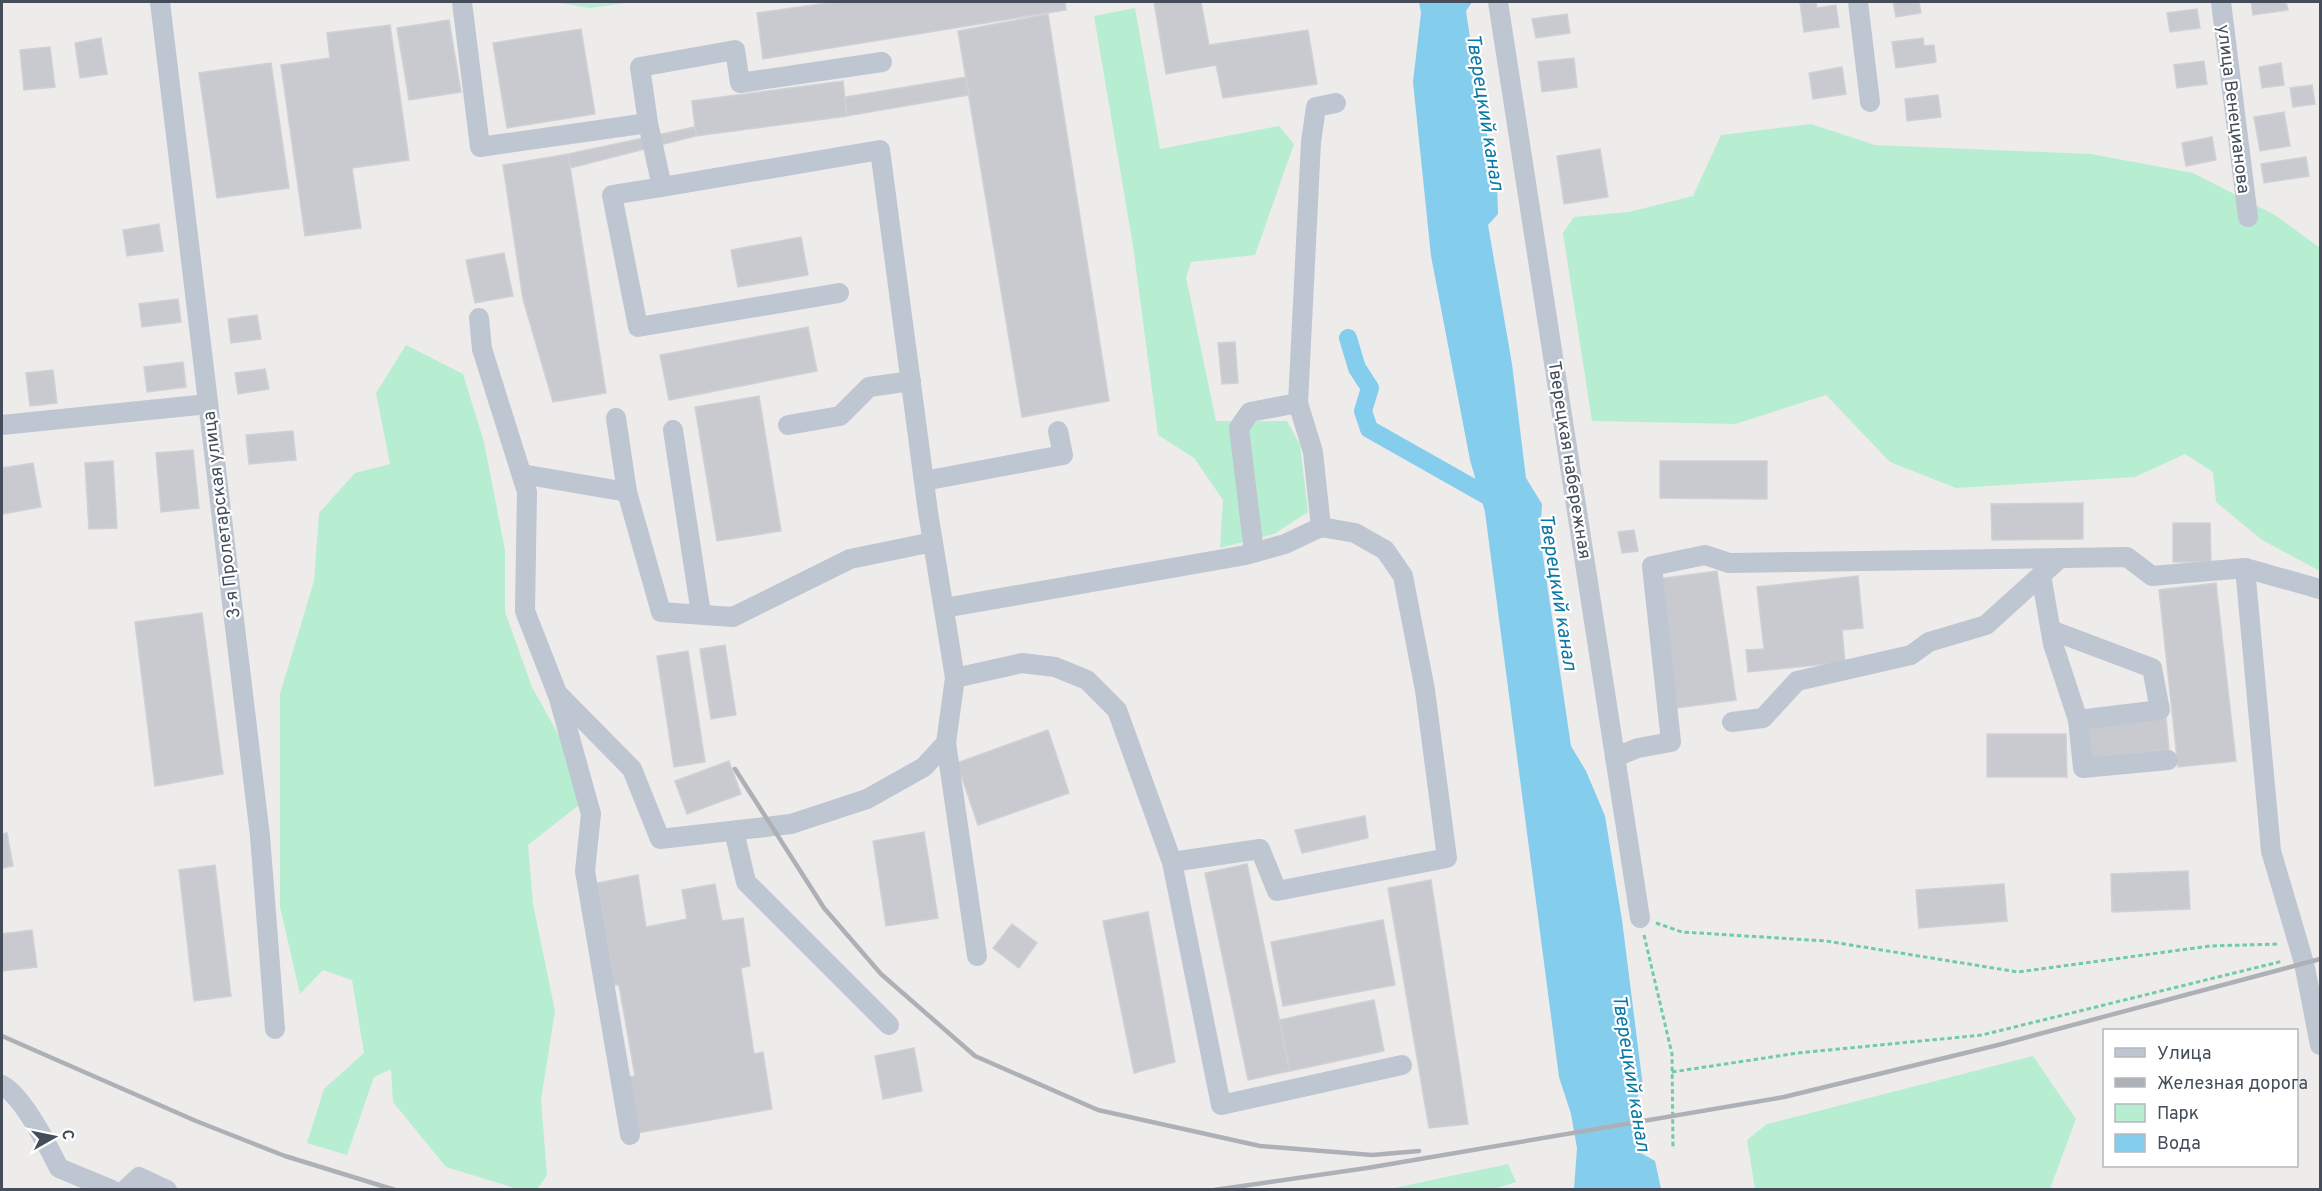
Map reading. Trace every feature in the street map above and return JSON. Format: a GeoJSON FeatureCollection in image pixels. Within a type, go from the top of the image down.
{"type":"FeatureCollection","features":[{"type":"Feature","properties":{"kind":"street","name":"3-я Пролетарская улица"},"geometry":{"type":"LineString","coordinates":[[160,2],[260,836],[274,1029]]}},
{"type":"Feature","properties":{"kind":"street"},"geometry":{"type":"LineString","coordinates":[[462,2],[480,147],[648,123]]}},
{"type":"Feature","properties":{"kind":"street","name":"Тверецкая набережная"},"geometry":{"type":"LineString","coordinates":[[1498,2],[1640,918]]}},
{"type":"Feature","properties":{"kind":"street"},"geometry":{"type":"LineString","coordinates":[[1858,2],[1870,102]]}},
{"type":"Feature","properties":{"kind":"street","name":"улица Венецианова"},"geometry":{"type":"LineString","coordinates":[[2221,2],[2248,217]]}},
{"type":"Feature","properties":{"kind":"street"},"geometry":{"type":"LineString","coordinates":[[662,187],[648,123],[640,67],[735,50],[740,82],[882,63]]}},
{"type":"Feature","properties":{"kind":"street"},"geometry":{"type":"LineString","coordinates":[[1321,527],[1313,452],[1299,403],[1311,142],[1316,107],[1336,103]]}},
{"type":"Feature","properties":{"kind":"street"},"geometry":{"type":"LineString","coordinates":[[839,293],[638,327],[612,195],[880,150],[924,481],[955,678],[946,743],[977,956]]}},
{"type":"Feature","properties":{"kind":"street"},"geometry":{"type":"LineString","coordinates":[[479,318],[482,349],[527,492],[525,610],[557,693],[591,814],[585,871],[630,1135]]}},
{"type":"Feature","properties":{"kind":"street"},"geometry":{"type":"LineString","coordinates":[[788,425],[840,416],[869,387],[911,381]]}},
{"type":"Feature","properties":{"kind":"street"},"geometry":{"type":"LineString","coordinates":[[1254,552],[1239,428],[1250,412],[1299,403]]}},
{"type":"Feature","properties":{"kind":"street"},"geometry":{"type":"LineString","coordinates":[[2,425],[208,404]]}},
{"type":"Feature","properties":{"kind":"street"},"geometry":{"type":"LineString","coordinates":[[616,418],[627,492],[661,612],[733,617],[850,559],[933,542]]}},
{"type":"Feature","properties":{"kind":"street"},"geometry":{"type":"LineString","coordinates":[[673,430],[701,614]]}},
{"type":"Feature","properties":{"kind":"street"},"geometry":{"type":"LineString","coordinates":[[924,481],[1063,455],[1058,431]]}},
{"type":"Feature","properties":{"kind":"street"},"geometry":{"type":"LineString","coordinates":[[522,474],[627,492]]}},
{"type":"Feature","properties":{"kind":"street"},"geometry":{"type":"LineString","coordinates":[[944,608],[1254,552],[1285,544],[1321,527],[1355,533],[1385,550],[1403,576],[1425,690],[1446,858],[1277,891],[1260,849],[1172,862]]}},
{"type":"Feature","properties":{"kind":"street"},"geometry":{"type":"LineString","coordinates":[[1615,757],[1638,748],[1671,742],[1652,566],[1705,555],[1729,562],[2127,557],[2152,576],[2245,568],[2320,589]]}},
{"type":"Feature","properties":{"kind":"street"},"geometry":{"type":"LineString","coordinates":[[1732,722],[1763,718],[1797,681],[1911,655],[1929,642],[1986,625],[2060,558]]}},
{"type":"Feature","properties":{"kind":"street"},"geometry":{"type":"LineString","coordinates":[[2245,568],[2271,851],[2298,944],[2320,1045]]}},
{"type":"Feature","properties":{"kind":"street"},"geometry":{"type":"LineString","coordinates":[[2041,575],[2050,630],[2065,686],[2078,720],[2083,768],[2168,760]]}},
{"type":"Feature","properties":{"kind":"street"},"geometry":{"type":"LineString","coordinates":[[2050,630],[2152,668],[2160,710],[2078,720]]}},
{"type":"Feature","properties":{"kind":"street"},"geometry":{"type":"LineString","coordinates":[[955,678],[1022,663],[1055,667],[1087,680],[1117,710],[1172,862],[1221,1105],[1402,1065]]}},
{"type":"Feature","properties":{"kind":"street"},"geometry":{"type":"LineString","coordinates":[[557,693],[633,769],[660,839],[791,824],[867,799],[924,767],[946,743]]}},
{"type":"Feature","properties":{"kind":"street"},"geometry":{"type":"LineString","coordinates":[[734,831],[746,882],[889,1024]]}},
{"type":"Feature","properties":{"kind":"street"},"geometry":{"type":"LineString","coordinates":[[2,1085],[11,1090],[46,1143],[59,1168],[112,1190]]}},
{"type":"Feature","properties":{"kind":"street"},"geometry":{"type":"LineString","coordinates":[[126,1190],[139,1177],[167,1190]]}},
{"type":"Feature","properties":{"kind":"path"},"geometry":{"type":"LineString","coordinates":[[1640,918],[1682,932],[1826,941],[2018,972],[2210,946],[2298,944]]}},
{"type":"Feature","properties":{"kind":"path"},"geometry":{"type":"LineString","coordinates":[[1640,918],[1672,1054],[1673,1149]]}},
{"type":"Feature","properties":{"kind":"path"},"geometry":{"type":"LineString","coordinates":[[1672,1072],[1798,1053],[1982,1035],[2282,962],[2298,944]]}},
{"type":"Feature","properties":{"kind":"green space"},"geometry":{"type":"Polygon","coordinates":[[[554,2],[635,2],[590,8],[554,2]]]}},
{"type":"Feature","properties":{"kind":"green space"},"geometry":{"type":"Polygon","coordinates":[[[1135,8],[1160,149],[1279,126],[1294,144],[1255,255],[1191,262],[1186,277],[1216,421],[1287,421],[1300,445],[1308,512],[1274,534],[1220,548],[1223,500],[1194,458],[1158,435],[1133,246],[1094,16],[1135,8]]]}},
{"type":"Feature","properties":{"kind":"green space"},"geometry":{"type":"Polygon","coordinates":[[[1811,124],[1875,145],[2091,154],[2193,173],[2275,215],[2320,248],[2320,571],[2262,540],[2216,502],[2213,472],[2185,454],[2135,477],[1956,488],[1890,462],[1826,395],[1735,424],[1592,421],[1563,233],[1574,217],[1629,212],[1693,196],[1721,135],[1811,124]]]}},
{"type":"Feature","properties":{"kind":"green space"},"geometry":{"type":"Polygon","coordinates":[[[406,345],[463,374],[484,442],[505,550],[505,612],[532,687],[567,750],[579,805],[528,845],[533,904],[555,1011],[541,1100],[547,1175],[537,1189],[518,1189],[446,1167],[393,1102],[391,1069],[374,1077],[347,1155],[307,1143],[324,1089],[364,1053],[352,980],[323,970],[300,994],[280,907],[280,694],[314,581],[319,513],[355,473],[390,464],[376,393],[406,345]]]}},
{"type":"Feature","properties":{"kind":"green space"},"geometry":{"type":"Polygon","coordinates":[[[2033,1056],[2076,1119],[2050,1189],[1755,1189],[1747,1140],[1767,1124],[2033,1056]]]}},
{"type":"Feature","properties":{"kind":"green space"},"geometry":{"type":"Polygon","coordinates":[[[1508,1164],[1516,1182],[1494,1189],[1389,1189],[1508,1164]]]}},
{"type":"Feature","properties":{"kind":"water","name":"Тверецкий канал"},"geometry":{"type":"Polygon","coordinates":[[[1419,2],[1472,2],[1466,11],[1477,85],[1497,183],[1498,214],[1488,225],[1512,364],[1526,478],[1542,504],[1540,536],[1571,746],[1586,771],[1605,816],[1622,920],[1643,1087],[1632,1106],[1639,1152],[1655,1161],[1661,1189],[1574,1189],[1577,1148],[1571,1114],[1559,1077],[1485,512],[1470,460],[1431,256],[1413,82],[1421,13],[1419,2]]]}},
{"type":"Feature","properties":{"kind":"building"},"geometry":{"type":"Polygon","coordinates":[[[835,2],[1065,2],[1066,10],[763,59],[757,13],[835,2]]]}},
{"type":"Feature","properties":{"kind":"building"},"geometry":{"type":"Polygon","coordinates":[[[1154,2],[1201,2],[1209,45],[1308,30],[1317,84],[1223,98],[1216,65],[1166,74],[1154,2]]]}},
{"type":"Feature","properties":{"kind":"building"},"geometry":{"type":"Polygon","coordinates":[[[1816,2],[1817,8],[1836,5],[1839,27],[1804,32],[1800,3],[1816,2]]]}},
{"type":"Feature","properties":{"kind":"building"},"geometry":{"type":"Polygon","coordinates":[[[1893,2],[1919,2],[1921,13],[1896,17],[1893,2]]]}},
{"type":"Feature","properties":{"kind":"building"},"geometry":{"type":"Polygon","coordinates":[[[2251,2],[2286,2],[2288,10],[2253,15],[2251,2]]]}},
{"type":"Feature","properties":{"kind":"building"},"geometry":{"type":"Polygon","coordinates":[[[2197,9],[2200,28],[2170,32],[2167,13],[2197,9]]]}},
{"type":"Feature","properties":{"kind":"building"},"geometry":{"type":"Polygon","coordinates":[[[1048,14],[1109,401],[1022,417],[958,31],[1048,14]]]}},
{"type":"Feature","properties":{"kind":"building"},"geometry":{"type":"Polygon","coordinates":[[[1567,14],[1570,33],[1536,38],[1532,19],[1567,14]]]}},
{"type":"Feature","properties":{"kind":"building"},"geometry":{"type":"Polygon","coordinates":[[[449,20],[461,92],[409,100],[397,28],[449,20]]]}},
{"type":"Feature","properties":{"kind":"building"},"geometry":{"type":"Polygon","coordinates":[[[390,25],[409,160],[352,168],[361,228],[305,236],[281,65],[330,58],[327,33],[390,25]]]}},
{"type":"Feature","properties":{"kind":"building"},"geometry":{"type":"Polygon","coordinates":[[[581,29],[595,114],[507,128],[493,43],[581,29]]]}},
{"type":"Feature","properties":{"kind":"building"},"geometry":{"type":"Polygon","coordinates":[[[101,38],[107,74],[80,78],[75,43],[101,38]]]}},
{"type":"Feature","properties":{"kind":"building"},"geometry":{"type":"Polygon","coordinates":[[[1923,38],[1924,46],[1934,45],[1936,62],[1896,68],[1892,42],[1923,38]]]}},
{"type":"Feature","properties":{"kind":"building"},"geometry":{"type":"Polygon","coordinates":[[[50,47],[55,87],[24,90],[20,50],[50,47]]]}},
{"type":"Feature","properties":{"kind":"building"},"geometry":{"type":"Polygon","coordinates":[[[1574,58],[1577,87],[1542,92],[1538,62],[1574,58]]]}},
{"type":"Feature","properties":{"kind":"building"},"geometry":{"type":"Polygon","coordinates":[[[2204,61],[2207,84],[2177,88],[2174,65],[2204,61]]]}},
{"type":"Feature","properties":{"kind":"building"},"geometry":{"type":"Polygon","coordinates":[[[271,63],[289,188],[217,198],[199,73],[271,63]]]}},
{"type":"Feature","properties":{"kind":"building"},"geometry":{"type":"Polygon","coordinates":[[[2281,63],[2284,85],[2262,88],[2259,67],[2281,63]]]}},
{"type":"Feature","properties":{"kind":"building"},"geometry":{"type":"Polygon","coordinates":[[[1842,67],[1846,94],[1813,99],[1809,73],[1842,67]]]}},
{"type":"Feature","properties":{"kind":"building"},"geometry":{"type":"Polygon","coordinates":[[[966,77],[969,95],[847,116],[845,97],[966,77]]]}},
{"type":"Feature","properties":{"kind":"building"},"geometry":{"type":"Polygon","coordinates":[[[843,81],[847,116],[696,136],[692,101],[843,81]]]}},
{"type":"Feature","properties":{"kind":"building"},"geometry":{"type":"Polygon","coordinates":[[[2312,85],[2315,104],[2293,107],[2290,88],[2312,85]]]}},
{"type":"Feature","properties":{"kind":"building"},"geometry":{"type":"Polygon","coordinates":[[[1938,95],[1941,117],[1907,121],[1905,99],[1938,95]]]}},
{"type":"Feature","properties":{"kind":"building"},"geometry":{"type":"Polygon","coordinates":[[[2284,112],[2290,146],[2260,151],[2254,117],[2284,112]]]}},
{"type":"Feature","properties":{"kind":"building"},"geometry":{"type":"Polygon","coordinates":[[[695,127],[696,136],[570,168],[568,154],[695,127]]]}},
{"type":"Feature","properties":{"kind":"building"},"geometry":{"type":"Polygon","coordinates":[[[2212,137],[2216,160],[2186,166],[2182,143],[2212,137]]]}},
{"type":"Feature","properties":{"kind":"building"},"geometry":{"type":"Polygon","coordinates":[[[1600,149],[1608,197],[1564,204],[1557,156],[1600,149]]]}},
{"type":"Feature","properties":{"kind":"building"},"geometry":{"type":"Polygon","coordinates":[[[568,154],[606,393],[553,402],[523,299],[503,165],[568,154]]]}},
{"type":"Feature","properties":{"kind":"building"},"geometry":{"type":"Polygon","coordinates":[[[2306,157],[2309,176],[2264,183],[2261,164],[2306,157]]]}},
{"type":"Feature","properties":{"kind":"building"},"geometry":{"type":"Polygon","coordinates":[[[159,224],[163,251],[127,256],[123,230],[159,224]]]}},
{"type":"Feature","properties":{"kind":"building"},"geometry":{"type":"Polygon","coordinates":[[[801,237],[808,275],[738,287],[731,250],[801,237]]]}},
{"type":"Feature","properties":{"kind":"building"},"geometry":{"type":"Polygon","coordinates":[[[504,253],[513,296],[475,303],[466,260],[504,253]]]}},
{"type":"Feature","properties":{"kind":"building"},"geometry":{"type":"Polygon","coordinates":[[[178,299],[181,322],[142,327],[139,304],[178,299]]]}},
{"type":"Feature","properties":{"kind":"building"},"geometry":{"type":"Polygon","coordinates":[[[257,315],[261,339],[231,343],[228,319],[257,315]]]}},
{"type":"Feature","properties":{"kind":"building"},"geometry":{"type":"Polygon","coordinates":[[[808,327],[817,371],[669,400],[660,355],[808,327]]]}},
{"type":"Feature","properties":{"kind":"building"},"geometry":{"type":"Polygon","coordinates":[[[1235,342],[1238,383],[1222,384],[1218,343],[1235,342]]]}},
{"type":"Feature","properties":{"kind":"building"},"geometry":{"type":"Polygon","coordinates":[[[183,362],[186,387],[147,392],[144,367],[183,362]]]}},
{"type":"Feature","properties":{"kind":"building"},"geometry":{"type":"Polygon","coordinates":[[[265,369],[269,389],[238,394],[235,373],[265,369]]]}},
{"type":"Feature","properties":{"kind":"building"},"geometry":{"type":"Polygon","coordinates":[[[53,370],[57,403],[30,406],[26,373],[53,370]]]}},
{"type":"Feature","properties":{"kind":"building"},"geometry":{"type":"Polygon","coordinates":[[[759,396],[781,531],[717,541],[695,407],[759,396]]]}},
{"type":"Feature","properties":{"kind":"building"},"geometry":{"type":"Polygon","coordinates":[[[293,431],[296,460],[249,464],[246,435],[293,431]]]}},
{"type":"Feature","properties":{"kind":"building"},"geometry":{"type":"Polygon","coordinates":[[[193,450],[199,508],[161,512],[156,453],[193,450]]]}},
{"type":"Feature","properties":{"kind":"building"},"geometry":{"type":"Polygon","coordinates":[[[113,461],[117,528],[89,529],[85,463],[113,461]]]}},
{"type":"Feature","properties":{"kind":"building"},"geometry":{"type":"Polygon","coordinates":[[[1660,461],[1767,461],[1767,499],[1660,498],[1660,461]]]}},
{"type":"Feature","properties":{"kind":"building"},"geometry":{"type":"Polygon","coordinates":[[[33,463],[41,507],[2,514],[2,468],[33,463]]]}},
{"type":"Feature","properties":{"kind":"building"},"geometry":{"type":"Polygon","coordinates":[[[2083,503],[2083,539],[1992,540],[1991,504],[2083,503]]]}},
{"type":"Feature","properties":{"kind":"building"},"geometry":{"type":"Polygon","coordinates":[[[2173,523],[2210,523],[2211,562],[2173,562],[2173,523]]]}},
{"type":"Feature","properties":{"kind":"building"},"geometry":{"type":"Polygon","coordinates":[[[1634,530],[1638,551],[1622,553],[1618,532],[1634,530]]]}},
{"type":"Feature","properties":{"kind":"building"},"geometry":{"type":"Polygon","coordinates":[[[1717,571],[1736,700],[1677,708],[1658,579],[1717,571]]]}},
{"type":"Feature","properties":{"kind":"building"},"geometry":{"type":"Polygon","coordinates":[[[1858,576],[1863,628],[1842,630],[1845,662],[1748,672],[1746,650],[1764,649],[1757,587],[1858,576]]]}},
{"type":"Feature","properties":{"kind":"building"},"geometry":{"type":"Polygon","coordinates":[[[2216,583],[2236,761],[2178,767],[2159,590],[2216,583]]]}},
{"type":"Feature","properties":{"kind":"building"},"geometry":{"type":"Polygon","coordinates":[[[202,613],[223,774],[155,786],[135,622],[202,613]]]}},
{"type":"Feature","properties":{"kind":"building"},"geometry":{"type":"Polygon","coordinates":[[[725,645],[736,715],[711,719],[700,649],[725,645]]]}},
{"type":"Feature","properties":{"kind":"building"},"geometry":{"type":"Polygon","coordinates":[[[688,651],[705,762],[674,767],[657,656],[688,651]]]}},
{"type":"Feature","properties":{"kind":"building"},"geometry":{"type":"Polygon","coordinates":[[[2166,718],[2169,750],[2090,758],[2087,726],[2166,718]]]}},
{"type":"Feature","properties":{"kind":"building"},"geometry":{"type":"Polygon","coordinates":[[[1048,730],[1069,793],[978,825],[957,763],[1048,730]]]}},
{"type":"Feature","properties":{"kind":"building"},"geometry":{"type":"Polygon","coordinates":[[[1987,734],[2066,734],[2067,777],[1987,777],[1987,734]]]}},
{"type":"Feature","properties":{"kind":"building"},"geometry":{"type":"Polygon","coordinates":[[[729,761],[741,794],[687,814],[675,781],[729,761]]]}},
{"type":"Feature","properties":{"kind":"building"},"geometry":{"type":"Polygon","coordinates":[[[1365,816],[1368,838],[1302,853],[1295,830],[1365,816]]]}},
{"type":"Feature","properties":{"kind":"building"},"geometry":{"type":"Polygon","coordinates":[[[924,832],[938,918],[886,926],[873,841],[924,832]]]}},
{"type":"Feature","properties":{"kind":"building"},"geometry":{"type":"Polygon","coordinates":[[[7,833],[13,866],[2,868],[2,834],[7,833]]]}},
{"type":"Feature","properties":{"kind":"building"},"geometry":{"type":"Polygon","coordinates":[[[1247,864],[1290,1071],[1248,1080],[1205,873],[1247,864]]]}},
{"type":"Feature","properties":{"kind":"building"},"geometry":{"type":"Polygon","coordinates":[[[215,865],[231,996],[194,1001],[179,870],[215,865]]]}},
{"type":"Feature","properties":{"kind":"building"},"geometry":{"type":"Polygon","coordinates":[[[2188,871],[2190,909],[2112,912],[2111,874],[2188,871]]]}},
{"type":"Feature","properties":{"kind":"building"},"geometry":{"type":"Polygon","coordinates":[[[638,875],[646,927],[687,919],[682,890],[715,884],[722,921],[743,918],[750,966],[741,968],[754,1054],[763,1052],[772,1109],[638,1133],[628,1077],[635,1076],[619,985],[614,985],[597,883],[638,875]]]}},
{"type":"Feature","properties":{"kind":"building"},"geometry":{"type":"Polygon","coordinates":[[[1431,880],[1468,1124],[1429,1128],[1388,888],[1431,880]]]}},
{"type":"Feature","properties":{"kind":"building"},"geometry":{"type":"Polygon","coordinates":[[[2004,884],[2007,921],[1919,928],[1916,890],[2004,884]]]}},
{"type":"Feature","properties":{"kind":"building"},"geometry":{"type":"Polygon","coordinates":[[[1148,912],[1175,1062],[1134,1073],[1103,921],[1148,912]]]}},
{"type":"Feature","properties":{"kind":"building"},"geometry":{"type":"Polygon","coordinates":[[[1383,920],[1395,985],[1283,1006],[1271,942],[1383,920]]]}},
{"type":"Feature","properties":{"kind":"building"},"geometry":{"type":"Polygon","coordinates":[[[1012,924],[1037,943],[1019,968],[993,948],[1012,924]]]}},
{"type":"Feature","properties":{"kind":"building"},"geometry":{"type":"Polygon","coordinates":[[[32,930],[37,967],[2,971],[2,934],[32,930]]]}},
{"type":"Feature","properties":{"kind":"building"},"geometry":{"type":"Polygon","coordinates":[[[1374,1000],[1384,1051],[1290,1071],[1279,1020],[1374,1000]]]}},
{"type":"Feature","properties":{"kind":"building"},"geometry":{"type":"Polygon","coordinates":[[[914,1048],[922,1091],[883,1099],[875,1056],[914,1048]]]}},
{"type":"Feature","properties":{"kind":"waterway"},"geometry":{"type":"LineString","coordinates":[[1348,338],[1357,368],[1370,388],[1363,411],[1369,429],[1500,503]]}},
{"type":"Feature","properties":{"kind":"railway"},"geometry":{"type":"LineString","coordinates":[[735,769],[824,908],[881,974],[975,1056],[1098,1110],[1260,1146],[1372,1155],[1419,1151]]}},
{"type":"Feature","properties":{"kind":"railway"},"geometry":{"type":"LineString","coordinates":[[1214,1190],[1367,1168],[1784,1097],[1998,1045],[2320,959]]}},
{"type":"Feature","properties":{"kind":"railway"},"geometry":{"type":"LineString","coordinates":[[2,1036],[196,1121],[285,1156],[395,1190]]}}]}
